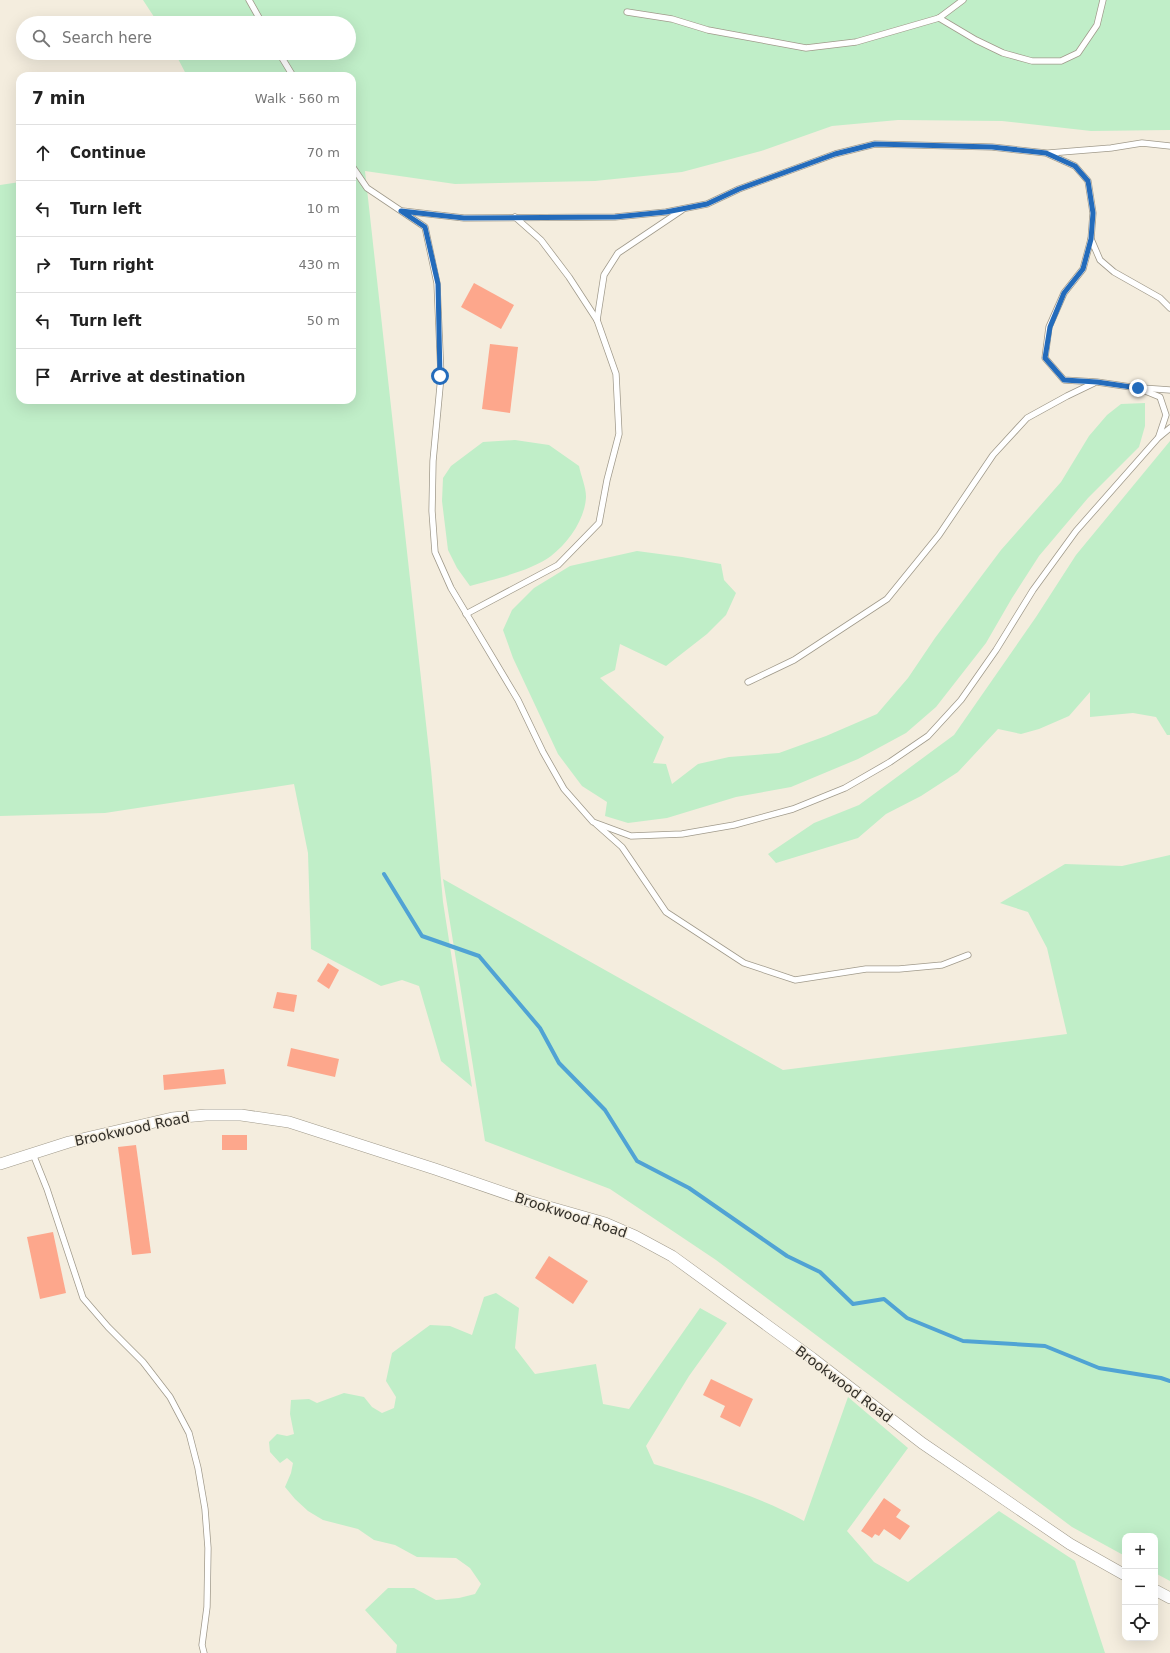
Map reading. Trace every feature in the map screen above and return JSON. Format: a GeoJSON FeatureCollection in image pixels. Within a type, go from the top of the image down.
{"type":"FeatureCollection","features":[{"type":"Feature","properties":{"kind":"street","name":"Brookwood Road"},"geometry":{"type":"LineString","coordinates":[[0,1164],[69,1142],[172,1118],[206,1114],[241,1115],[289,1122],[528,1201],[604,1223],[635,1236],[672,1256],[812,1358],[922,1443],[1070,1544],[1122,1573]]}},
{"type":"Feature","properties":{"kind":"street"},"geometry":{"type":"LineString","coordinates":[[1158,1592],[1170,1598]]}},
{"type":"Feature","properties":{"kind":"lane"},"geometry":{"type":"LineString","coordinates":[[249,0],[258,16]]}},
{"type":"Feature","properties":{"kind":"lane"},"geometry":{"type":"LineString","coordinates":[[627,12],[672,20],[708,30],[806,48],[856,42],[939,18],[963,0]]}},
{"type":"Feature","properties":{"kind":"lane"},"geometry":{"type":"LineString","coordinates":[[939,18],[976,40],[1003,53],[1032,61],[1061,61],[1078,53],[1097,25],[1103,0]]}},
{"type":"Feature","properties":{"kind":"lane"},"geometry":{"type":"LineString","coordinates":[[283,60],[291,72]]}},
{"type":"Feature","properties":{"kind":"lane"},"geometry":{"type":"LineString","coordinates":[[401,211],[464,218],[615,217],[666,212],[707,204],[739,189],[835,154],[875,144],[992,147],[1046,153],[1111,148],[1142,143],[1170,146]]}},
{"type":"Feature","properties":{"kind":"lane"},"geometry":{"type":"LineString","coordinates":[[1046,153],[1075,166],[1088,181],[1093,213],[1091,239],[1083,269],[1064,293],[1050,327],[1045,358],[1064,380],[1170,390]]}},
{"type":"Feature","properties":{"kind":"lane"},"geometry":{"type":"LineString","coordinates":[[356,172],[367,188],[425,227],[438,284],[440,376],[433,461],[432,511],[435,552],[451,588],[518,700],[543,752],[564,789],[593,822],[622,847],[666,912],[744,963],[795,980],[866,969],[899,969],[942,965],[968,956]]}},
{"type":"Feature","properties":{"kind":"lane"},"geometry":{"type":"LineString","coordinates":[[597,320],[604,275],[618,252],[686,208]]}},
{"type":"Feature","properties":{"kind":"lane"},"geometry":{"type":"LineString","coordinates":[[466,614],[558,565],[599,523],[607,480],[619,434],[616,374],[597,320],[569,277],[541,240],[515,217]]}},
{"type":"Feature","properties":{"kind":"lane"},"geometry":{"type":"LineString","coordinates":[[1091,239],[1100,260],[1104,264],[1114,272],[1160,298],[1170,308]]}},
{"type":"Feature","properties":{"kind":"lane"},"geometry":{"type":"LineString","coordinates":[[748,682],[794,660],[887,599],[939,535],[993,455],[1027,418],[1067,396],[1097,382]]}},
{"type":"Feature","properties":{"kind":"lane"},"geometry":{"type":"LineString","coordinates":[[1138,388],[1160,397],[1166,415],[1158,438]]}},
{"type":"Feature","properties":{"kind":"lane"},"geometry":{"type":"LineString","coordinates":[[593,822],[631,836],[682,834],[734,825],[793,809],[808,803],[845,788],[890,762],[928,736],[960,700],[996,650],[1033,590],[1076,531],[1158,438],[1170,428]]}},
{"type":"Feature","properties":{"kind":"lane"},"geometry":{"type":"LineString","coordinates":[[33,1154],[47,1189],[83,1298],[143,1362],[170,1397],[189,1433],[198,1468],[205,1509],[208,1548],[207,1607],[202,1645],[204,1653]]}},
{"type":"Feature","properties":{"kind":"green space"},"geometry":{"type":"Polygon","coordinates":[[[143,0],[1170,0],[1170,130],[1091,131],[1002,121],[898,120],[832,126],[761,151],[682,172],[595,181],[455,184],[365,171],[431,769],[443,902],[472,1087],[441,1061],[419,986],[402,980],[381,986],[311,949],[308,853],[294,784],[105,813],[0,816],[0,185],[16,183],[16,404],[356,404],[356,72],[185,72],[179,60],[356,60],[356,16],[153,16],[143,0]]]}},
{"type":"Feature","properties":{"kind":"green space"},"geometry":{"type":"Polygon","coordinates":[[[1145,403],[1145,426],[1139,447],[1088,498],[1039,556],[1012,598],[986,643],[936,707],[906,733],[858,759],[791,787],[736,797],[667,818],[628,823],[605,816],[607,802],[582,786],[558,754],[513,658],[503,630],[512,610],[534,588],[570,566],[637,551],[682,557],[721,564],[724,580],[736,593],[726,615],[707,634],[666,666],[620,644],[615,670],[600,678],[664,737],[653,763],[666,764],[672,784],[698,764],[729,757],[779,753],[826,736],[877,714],[908,678],[935,638],[1001,550],[1061,482],[1089,436],[1107,415],[1121,404],[1145,403]]]}},
{"type":"Feature","properties":{"kind":"green space"},"geometry":{"type":"Polygon","coordinates":[[[515,440],[549,445],[579,466],[586,493],[583,514],[570,537],[551,556],[523,570],[470,586],[457,568],[448,550],[442,501],[443,478],[451,466],[483,442],[515,440]]]}},
{"type":"Feature","properties":{"kind":"green space"},"geometry":{"type":"Polygon","coordinates":[[[1170,441],[1170,735],[1167,735],[1156,717],[1133,713],[1090,717],[1090,692],[1069,716],[1039,729],[1021,734],[998,729],[958,772],[921,796],[886,814],[858,838],[776,863],[768,854],[814,823],[859,805],[954,735],[1036,617],[1076,555],[1170,441]]]}},
{"type":"Feature","properties":{"kind":"green space"},"geometry":{"type":"Polygon","coordinates":[[[1170,855],[1170,1581],[1158,1575],[1158,1533],[1122,1533],[1122,1554],[1072,1527],[716,1260],[610,1189],[485,1141],[443,879],[783,1070],[1067,1034],[1047,948],[1028,912],[1000,903],[1065,864],[1122,866],[1170,855]]]}},
{"type":"Feature","properties":{"kind":"green space"},"geometry":{"type":"Polygon","coordinates":[[[496,1293],[519,1308],[515,1348],[535,1374],[596,1364],[603,1404],[629,1409],[700,1308],[727,1323],[689,1376],[646,1446],[654,1464],[711,1482],[768,1503],[804,1521],[848,1397],[908,1448],[847,1531],[874,1562],[908,1582],[999,1511],[1075,1561],[1105,1653],[396,1653],[397,1645],[365,1610],[388,1588],[414,1588],[436,1600],[459,1598],[475,1594],[481,1584],[470,1568],[456,1558],[417,1557],[395,1545],[374,1540],[358,1529],[323,1520],[308,1511],[285,1487],[291,1473],[293,1463],[287,1458],[280,1463],[270,1452],[269,1442],[277,1434],[287,1436],[294,1434],[290,1414],[291,1400],[309,1399],[317,1403],[344,1393],[364,1397],[372,1407],[382,1413],[394,1408],[396,1397],[386,1381],[392,1353],[430,1325],[450,1326],[472,1335],[484,1297],[496,1293]]]}},
{"type":"Feature","properties":{"kind":"building"},"geometry":{"type":"Polygon","coordinates":[[[474,283],[514,305],[501,329],[461,307],[474,283]]]}},
{"type":"Feature","properties":{"kind":"building"},"geometry":{"type":"Polygon","coordinates":[[[490,344],[518,347],[510,413],[482,409],[490,344]]]}},
{"type":"Feature","properties":{"kind":"building"},"geometry":{"type":"Polygon","coordinates":[[[328,963],[339,970],[329,989],[317,981],[328,963]]]}},
{"type":"Feature","properties":{"kind":"building"},"geometry":{"type":"Polygon","coordinates":[[[277,992],[297,995],[294,1012],[273,1008],[277,992]]]}},
{"type":"Feature","properties":{"kind":"building"},"geometry":{"type":"Polygon","coordinates":[[[291,1048],[339,1059],[335,1077],[287,1066],[291,1048]]]}},
{"type":"Feature","properties":{"kind":"building"},"geometry":{"type":"Polygon","coordinates":[[[224,1069],[226,1084],[164,1090],[163,1075],[224,1069]]]}},
{"type":"Feature","properties":{"kind":"building"},"geometry":{"type":"Polygon","coordinates":[[[222,1135],[247,1135],[247,1150],[222,1150],[222,1135]]]}},
{"type":"Feature","properties":{"kind":"building"},"geometry":{"type":"Polygon","coordinates":[[[136,1145],[151,1253],[132,1255],[118,1147],[136,1145]]]}},
{"type":"Feature","properties":{"kind":"building"},"geometry":{"type":"Polygon","coordinates":[[[53,1232],[66,1293],[40,1299],[27,1237],[53,1232]]]}},
{"type":"Feature","properties":{"kind":"building"},"geometry":{"type":"Polygon","coordinates":[[[549,1256],[588,1281],[573,1304],[535,1278],[549,1256]]]}},
{"type":"Feature","properties":{"kind":"building"},"geometry":{"type":"Polygon","coordinates":[[[711,1379],[753,1399],[740,1427],[720,1417],[725,1406],[703,1395],[711,1379]]]}},
{"type":"Feature","properties":{"kind":"building"},"geometry":{"type":"Polygon","coordinates":[[[884,1498],[901,1510],[896,1517],[910,1526],[900,1540],[884,1529],[879,1536],[875,1534],[872,1538],[861,1531],[884,1498]]]}},
{"type":"Feature","properties":{"kind":"waterway"},"geometry":{"type":"LineString","coordinates":[[384,874],[422,936],[479,956],[540,1028],[559,1063],[605,1110],[637,1161],[689,1188],[787,1256],[820,1272],[853,1304],[884,1299],[907,1318],[963,1341],[1045,1346],[1099,1368],[1161,1378],[1170,1381]]}},
{"type":"Feature","properties":{"kind":"route"},"geometry":{"type":"LineString","coordinates":[[440,376],[438,284],[425,227],[401,211],[464,218],[540,216],[615,217],[666,212],[707,204],[739,189],[835,154],[875,144],[992,147],[1046,153],[1075,166],[1088,181],[1093,213],[1091,239],[1083,269],[1064,293],[1050,327],[1045,358],[1064,380],[1097,382],[1138,388]]}}]}
